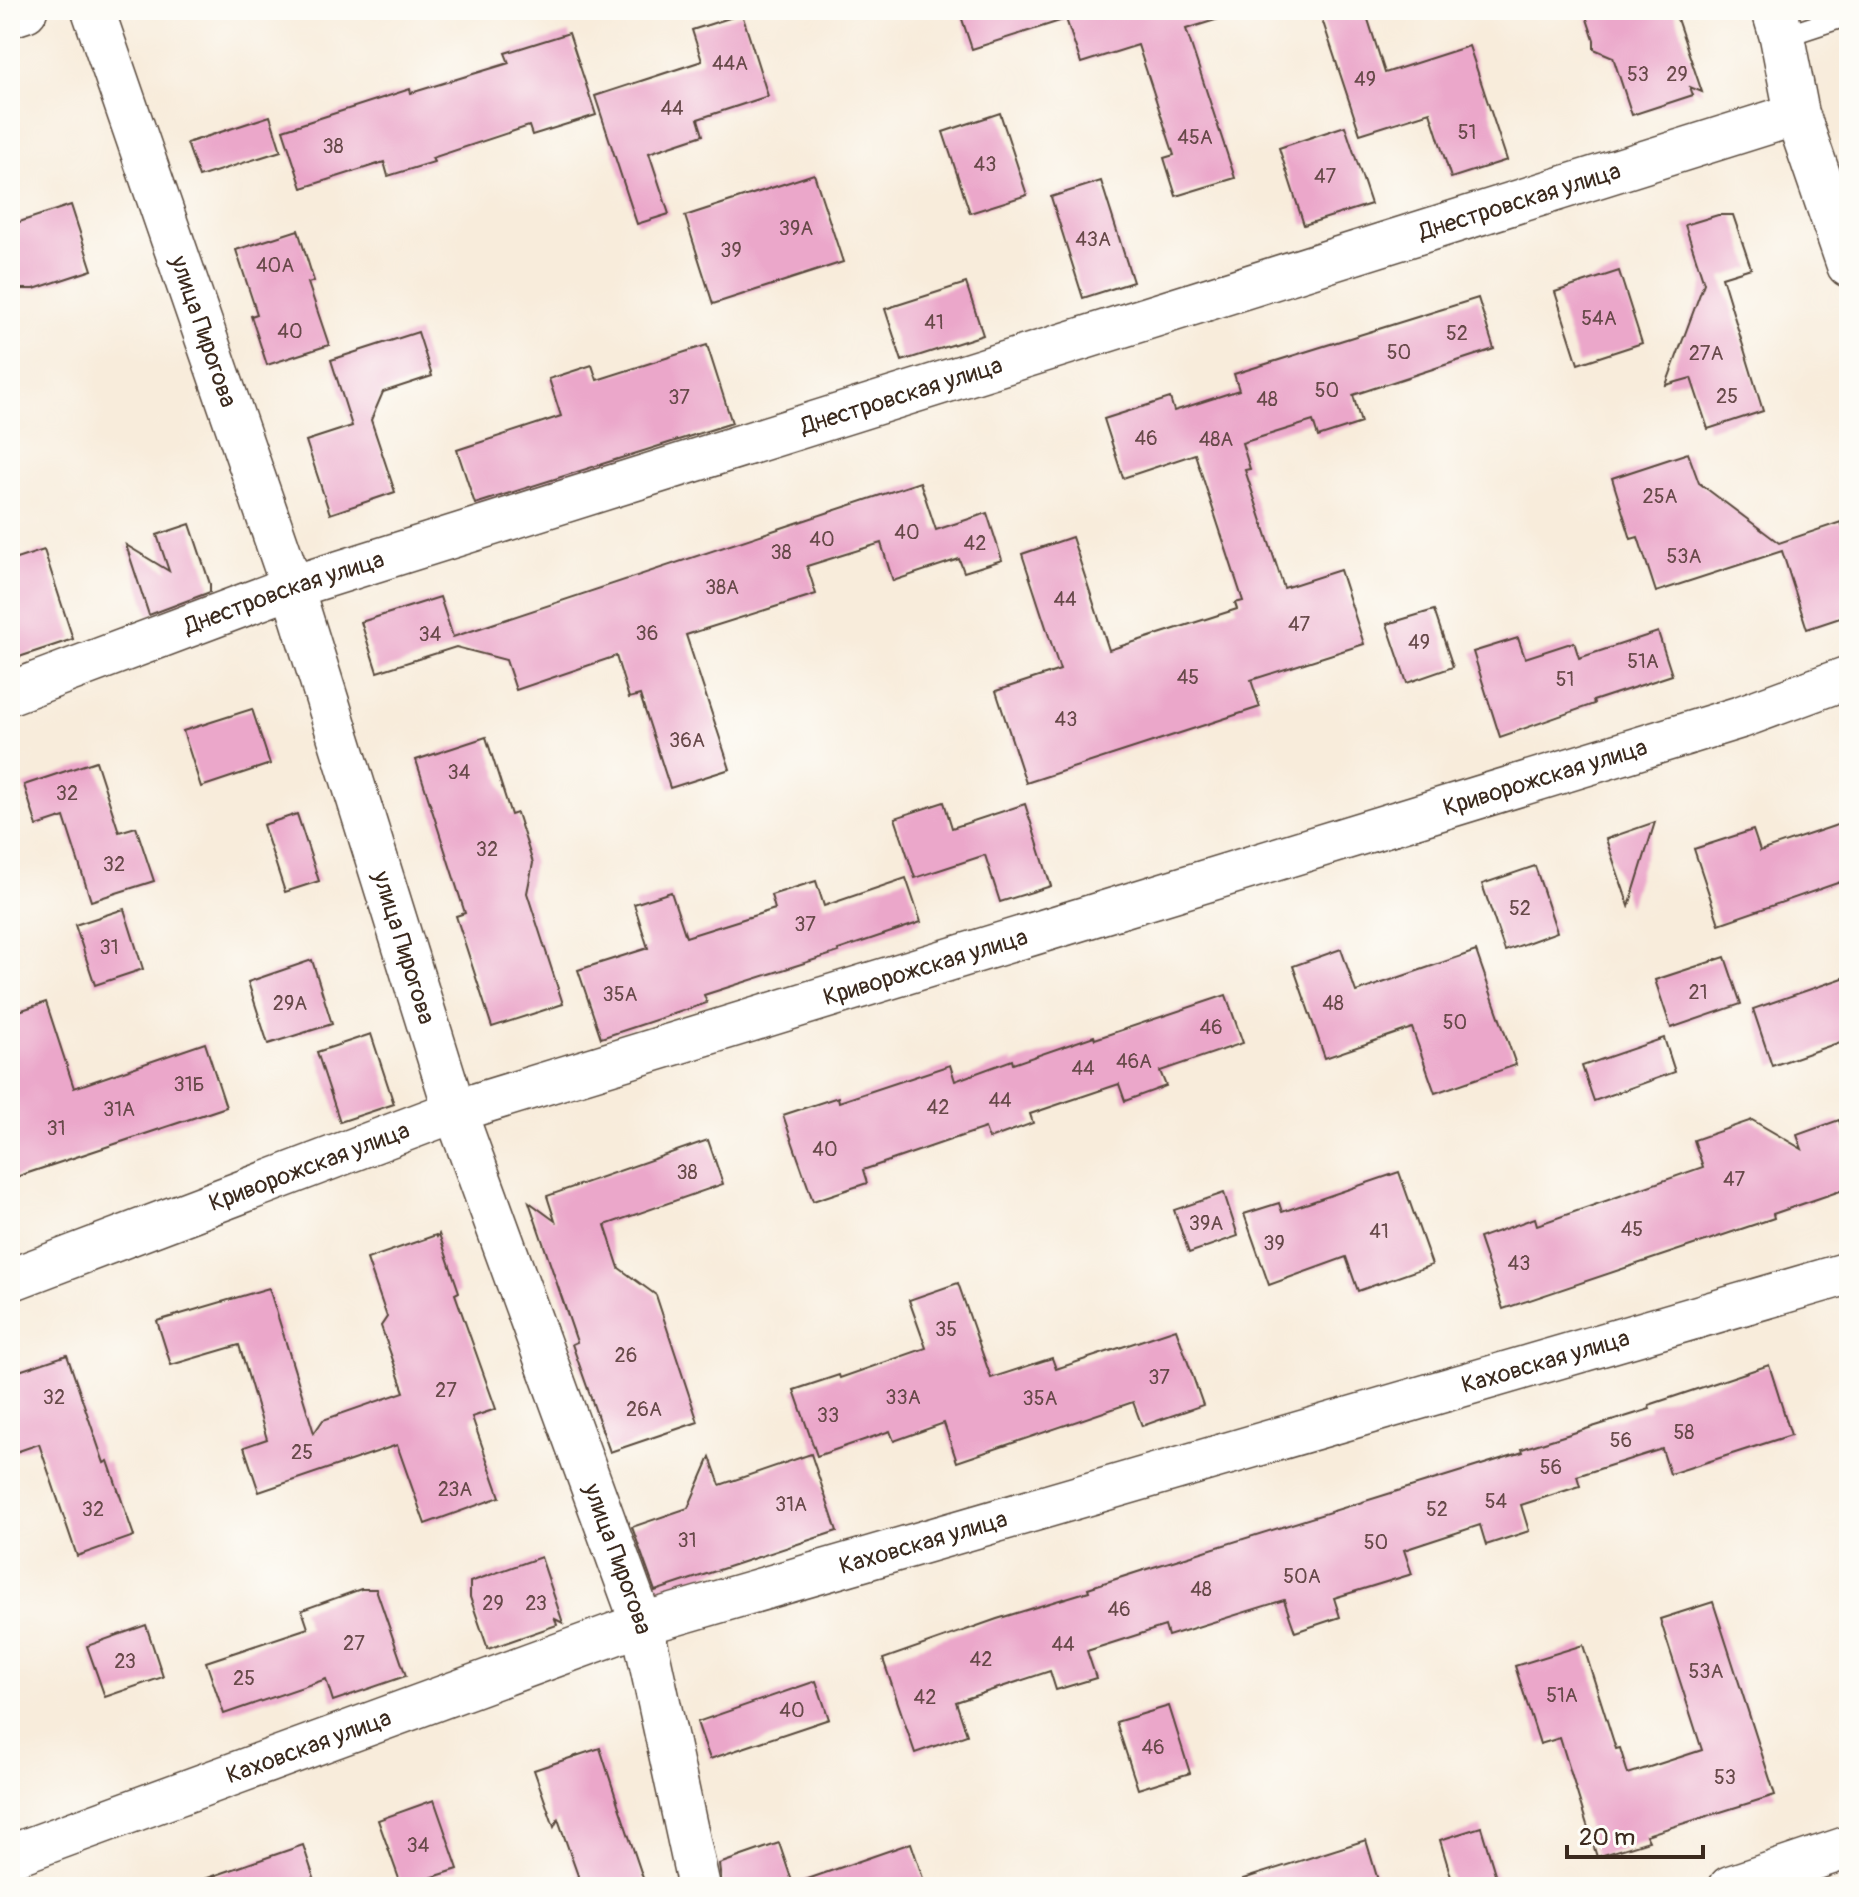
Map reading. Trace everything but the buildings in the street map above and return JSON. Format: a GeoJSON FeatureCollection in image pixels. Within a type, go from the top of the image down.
{"type":"FeatureCollection","features":[{"type":"Feature","properties":{"kind":"street","name":"улица Пирогова"},"geometry":{"type":"LineString","coordinates":[[93,10],[292,587],[455,1111],[642,1624],[699,1887]]}},
{"type":"Feature","properties":{"kind":"street"},"geometry":{"type":"LineString","coordinates":[[1778,24],[1797,114],[1849,265]]}},
{"type":"Feature","properties":{"kind":"street","name":"Днестровская улица"},"geometry":{"type":"LineString","coordinates":[[10,693],[292,587],[1797,114]]}},
{"type":"Feature","properties":{"kind":"street","name":"Криворожская улица"},"geometry":{"type":"LineString","coordinates":[[10,1280],[455,1111],[1726,722],[1849,677]]}},
{"type":"Feature","properties":{"kind":"street","name":"Каховская улица"},"geometry":{"type":"LineString","coordinates":[[10,1856],[642,1624],[1849,1273]]}},
{"type":"Feature","properties":{"kind":"street"},"geometry":{"type":"LineString","coordinates":[[1730,1887],[1849,1847]]}},
{"type":"Feature","properties":{"kind":"lane"},"geometry":{"type":"LineString","coordinates":[[1778,24],[1849,15]]}}]}
